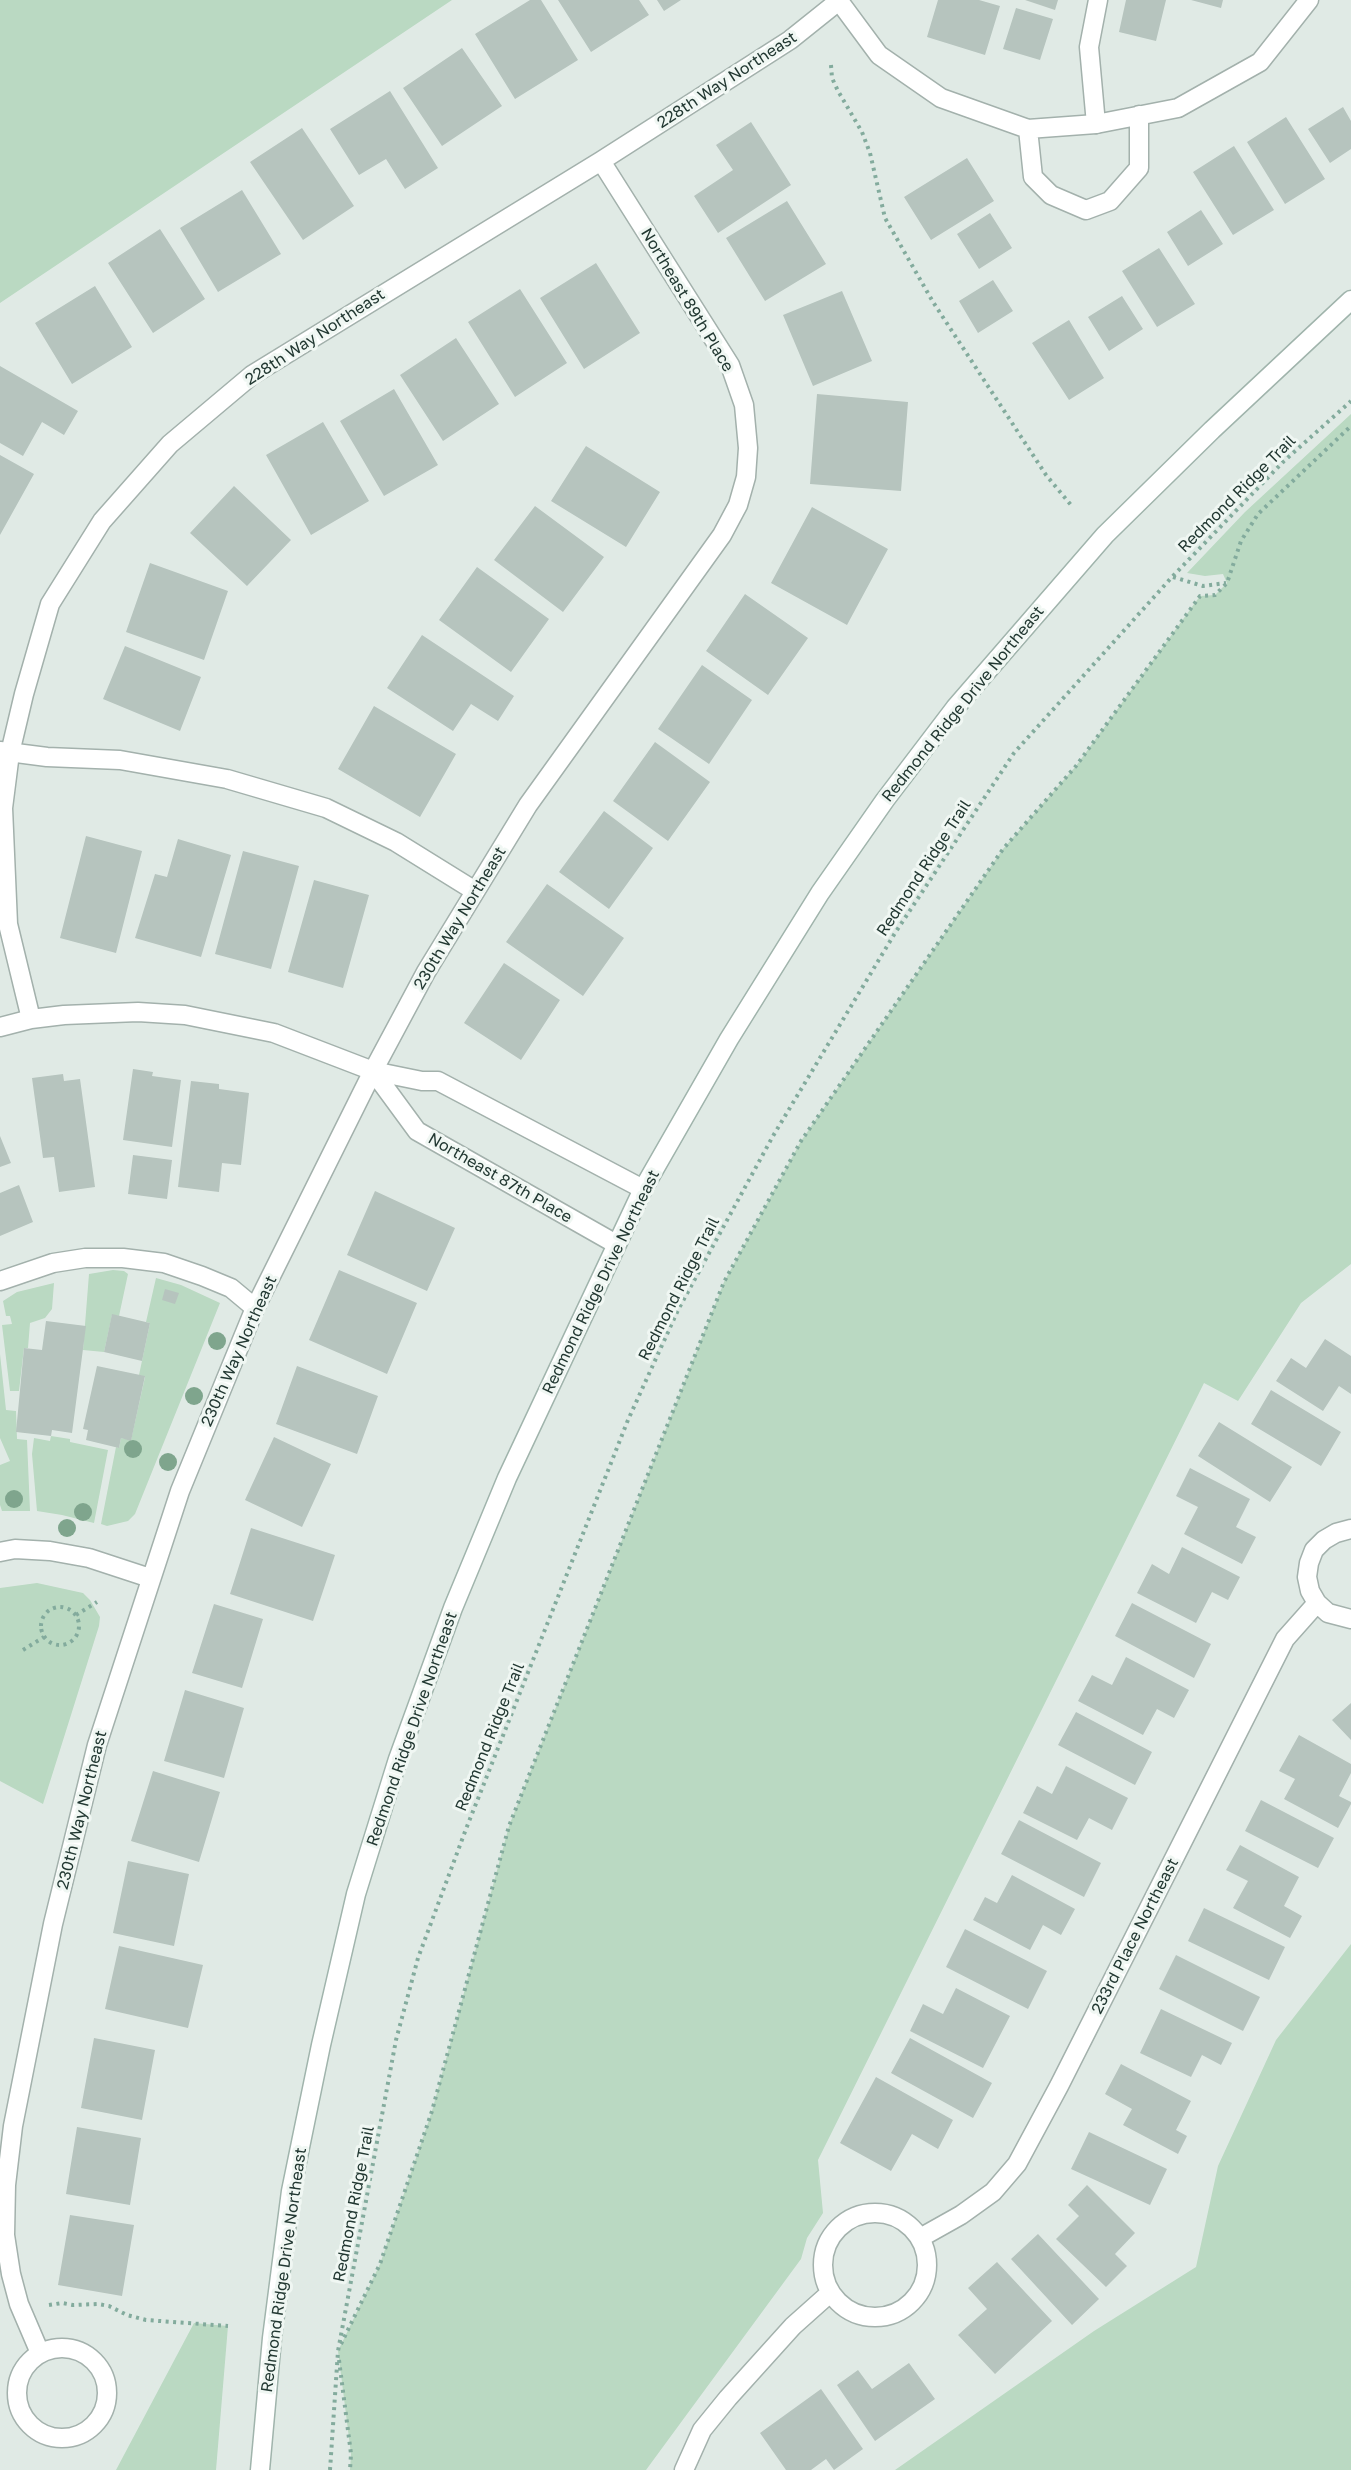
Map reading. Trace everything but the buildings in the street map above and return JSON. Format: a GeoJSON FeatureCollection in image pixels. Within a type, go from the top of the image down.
{"type":"FeatureCollection","features":[{"type":"Feature","properties":{"kind":"street"},"geometry":{"type":"LineString","coordinates":[[1096,124],[1089,47],[1098,0]]}},
{"type":"Feature","properties":{"kind":"street"},"geometry":{"type":"LineString","coordinates":[[840,1],[879,55],[940,99],[1028,129],[1096,124],[1179,108],[1260,62],[1309,0]]}},
{"type":"Feature","properties":{"kind":"street","name":"228th Way Northeast"},"geometry":{"type":"LineString","coordinates":[[32,1019],[8,924],[3,808],[5,752],[51,604],[102,521],[170,444],[252,375],[601,161],[790,40],[840,1]]}},
{"type":"Feature","properties":{"kind":"street"},"geometry":{"type":"LineString","coordinates":[[1028,129],[1033,177],[1051,195],[1086,210],[1110,201],[1139,168],[1139,116]]}},
{"type":"Feature","properties":{"kind":"street","name":"Northeast 89th Place"},"geometry":{"type":"LineString","coordinates":[[601,161],[730,365],[744,405],[748,448]]}},
{"type":"Feature","properties":{"kind":"street","name":"Redmond Ridge Drive Northeast"},"geometry":{"type":"LineString","coordinates":[[260,2470],[272,2338],[291,2191],[321,2045],[356,1894],[398,1759],[453,1608],[507,1478],[643,1189],[729,1039],[820,893],[885,800],[955,708],[1105,535],[1212,430],[1351,300]]}},
{"type":"Feature","properties":{"kind":"street","name":"230th Way Northeast"},"geometry":{"type":"LineString","coordinates":[[40,2353],[19,2304],[11,2274],[5,2235],[6,2185],[13,2126],[53,1924],[94,1756],[180,1491],[255,1308],[373,1071],[426,972],[528,805],[626,666],[700,567],[731,520],[746,477],[748,448]]}},
{"type":"Feature","properties":{"kind":"street"},"geometry":{"type":"LineString","coordinates":[[5,752],[47,757],[120,760],[227,779],[326,808],[396,843],[474,891]]}},
{"type":"Feature","properties":{"kind":"street"},"geometry":{"type":"LineString","coordinates":[[0,1028],[32,1019],[88,1013],[138,1012],[185,1015],[274,1033],[373,1071],[422,1081],[438,1081],[643,1189]]}},
{"type":"Feature","properties":{"kind":"street","name":"Northeast 87th Place"},"geometry":{"type":"LineString","coordinates":[[373,1071],[417,1131],[616,1244]]}},
{"type":"Feature","properties":{"kind":"street"},"geometry":{"type":"LineString","coordinates":[[0,1281],[53,1263],[85,1258],[123,1258],[164,1263],[202,1276],[231,1288],[255,1308]]}},
{"type":"Feature","properties":{"kind":"street"},"geometry":{"type":"LineString","coordinates":[[1351,1529],[1336,1533],[1314,1550],[1307,1577],[1310,1591],[1317,1604],[1328,1613],[1351,1619]]}},
{"type":"Feature","properties":{"kind":"street"},"geometry":{"type":"LineString","coordinates":[[0,1552],[15,1549],[50,1551],[89,1558],[150,1578]]}},
{"type":"Feature","properties":{"kind":"street","name":"233rd Place Northeast"},"geometry":{"type":"LineString","coordinates":[[920,2238],[961,2215],[993,2192],[1017,2164],[1059,2086],[1285,1639],[1317,1604]]}},
{"type":"Feature","properties":{"kind":"street"},"geometry":{"type":"LineString","coordinates":[[861,2214],[883,2214],[898,2218],[920,2238],[926,2255],[927,2273],[921,2290],[909,2305],[894,2314],[885,2316],[858,2315],[843,2306],[830,2293],[824,2277],[822,2260],[826,2245],[835,2231],[846,2221],[861,2214]]}},
{"type":"Feature","properties":{"kind":"street"},"geometry":{"type":"LineString","coordinates":[[684,2470],[702,2430],[728,2398],[793,2326],[830,2293]]}},
{"type":"Feature","properties":{"kind":"street"},"geometry":{"type":"LineString","coordinates":[[52,2349],[81,2352],[93,2360],[102,2372],[107,2386],[102,2414],[93,2426],[81,2434],[59,2438],[38,2431],[27,2421],[20,2407],[18,2392],[20,2378],[27,2365],[40,2353],[52,2349]]}},
{"type":"Feature","properties":{"kind":"path"},"geometry":{"type":"LineString","coordinates":[[831,66],[832,78],[862,132],[870,153],[885,218],[940,312],[1046,475],[1071,506]]}},
{"type":"Feature","properties":{"kind":"path","name":"Redmond Ridge Trail"},"geometry":{"type":"LineString","coordinates":[[330,2470],[338,2351],[396,2040],[418,1958],[466,1829],[623,1431],[678,1310],[773,1136],[895,933],[1014,753],[1172,577],[1284,461],[1351,401]]}},
{"type":"Feature","properties":{"kind":"path","name":"Redmond Ridge Trail"},"geometry":{"type":"LineString","coordinates":[[350,2470],[351,2454],[338,2351],[380,2265],[432,2111],[509,1826],[724,1282],[801,1141],[1003,849],[1076,766],[1200,596],[1215,595],[1227,583],[1240,541],[1258,514],[1351,426]]}},
{"type":"Feature","properties":{"kind":"path"},"geometry":{"type":"LineString","coordinates":[[1172,577],[1203,586],[1227,583]]}},
{"type":"Feature","properties":{"kind":"path"},"geometry":{"type":"LineString","coordinates":[[76,1615],[96,1602]]}},
{"type":"Feature","properties":{"kind":"path"},"geometry":{"type":"LineString","coordinates":[[61,1607],[76,1615],[79,1629],[73,1640],[61,1646],[48,1642],[44,1637],[41,1632],[41,1620],[49,1610],[61,1607]]}},
{"type":"Feature","properties":{"kind":"path"},"geometry":{"type":"LineString","coordinates":[[23,1650],[44,1637]]}},
{"type":"Feature","properties":{"kind":"path"},"geometry":{"type":"LineString","coordinates":[[62,2303],[109,2306],[146,2320],[228,2326]]}},
{"type":"Feature","properties":{"kind":"green space"},"geometry":{"type":"Polygon","coordinates":[[[0,0],[452,0],[0,303],[0,0]]]}},
{"type":"Feature","properties":{"kind":"green space"},"geometry":{"type":"Polygon","coordinates":[[[1351,414],[1351,1264],[1301,1303],[1238,1401],[1204,1383],[818,2160],[823,2213],[807,2238],[801,2259],[646,2470],[350,2470],[351,2454],[338,2351],[380,2264],[432,2111],[509,1826],[724,1282],[801,1141],[1003,849],[1076,766],[1200,596],[1215,595],[1227,583],[1223,574],[1205,576],[1187,573],[1245,512],[1351,414]]]}},
{"type":"Feature","properties":{"kind":"green space"},"geometry":{"type":"Polygon","coordinates":[[[113,1270],[124,1271],[128,1274],[119,1316],[112,1315],[104,1352],[83,1350],[89,1274],[113,1270]]]}},
{"type":"Feature","properties":{"kind":"green space"},"geometry":{"type":"Polygon","coordinates":[[[156,1278],[181,1285],[220,1303],[135,1514],[128,1521],[107,1526],[101,1524],[116,1447],[119,1448],[121,1438],[131,1440],[145,1377],[139,1375],[150,1323],[146,1322],[156,1278]]]}},
{"type":"Feature","properties":{"kind":"green space"},"geometry":{"type":"Polygon","coordinates":[[[54,1283],[52,1309],[45,1318],[30,1323],[28,1348],[24,1348],[19,1391],[10,1391],[2,1325],[12,1324],[10,1316],[6,1316],[3,1301],[17,1292],[54,1283]]]}},
{"type":"Feature","properties":{"kind":"green space"},"geometry":{"type":"Polygon","coordinates":[[[0,1354],[6,1410],[16,1411],[17,1439],[27,1440],[30,1511],[2,1511],[0,1505],[0,1465],[10,1461],[0,1438],[0,1354]]]}},
{"type":"Feature","properties":{"kind":"green space"},"geometry":{"type":"Polygon","coordinates":[[[51,1436],[108,1450],[94,1523],[37,1511],[32,1454],[34,1438],[50,1441],[51,1436]]]}},
{"type":"Feature","properties":{"kind":"green space"},"geometry":{"type":"Polygon","coordinates":[[[37,1583],[83,1593],[100,1617],[43,1804],[0,1781],[0,1588],[37,1583]]]}},
{"type":"Feature","properties":{"kind":"green space"},"geometry":{"type":"Polygon","coordinates":[[[1351,1944],[1351,2470],[895,2470],[1094,2331],[1196,2267],[1218,2166],[1276,2040],[1351,1944]]]}},
{"type":"Feature","properties":{"kind":"green space"},"geometry":{"type":"Polygon","coordinates":[[[194,2323],[228,2326],[216,2470],[116,2470],[194,2323]]]}}]}
